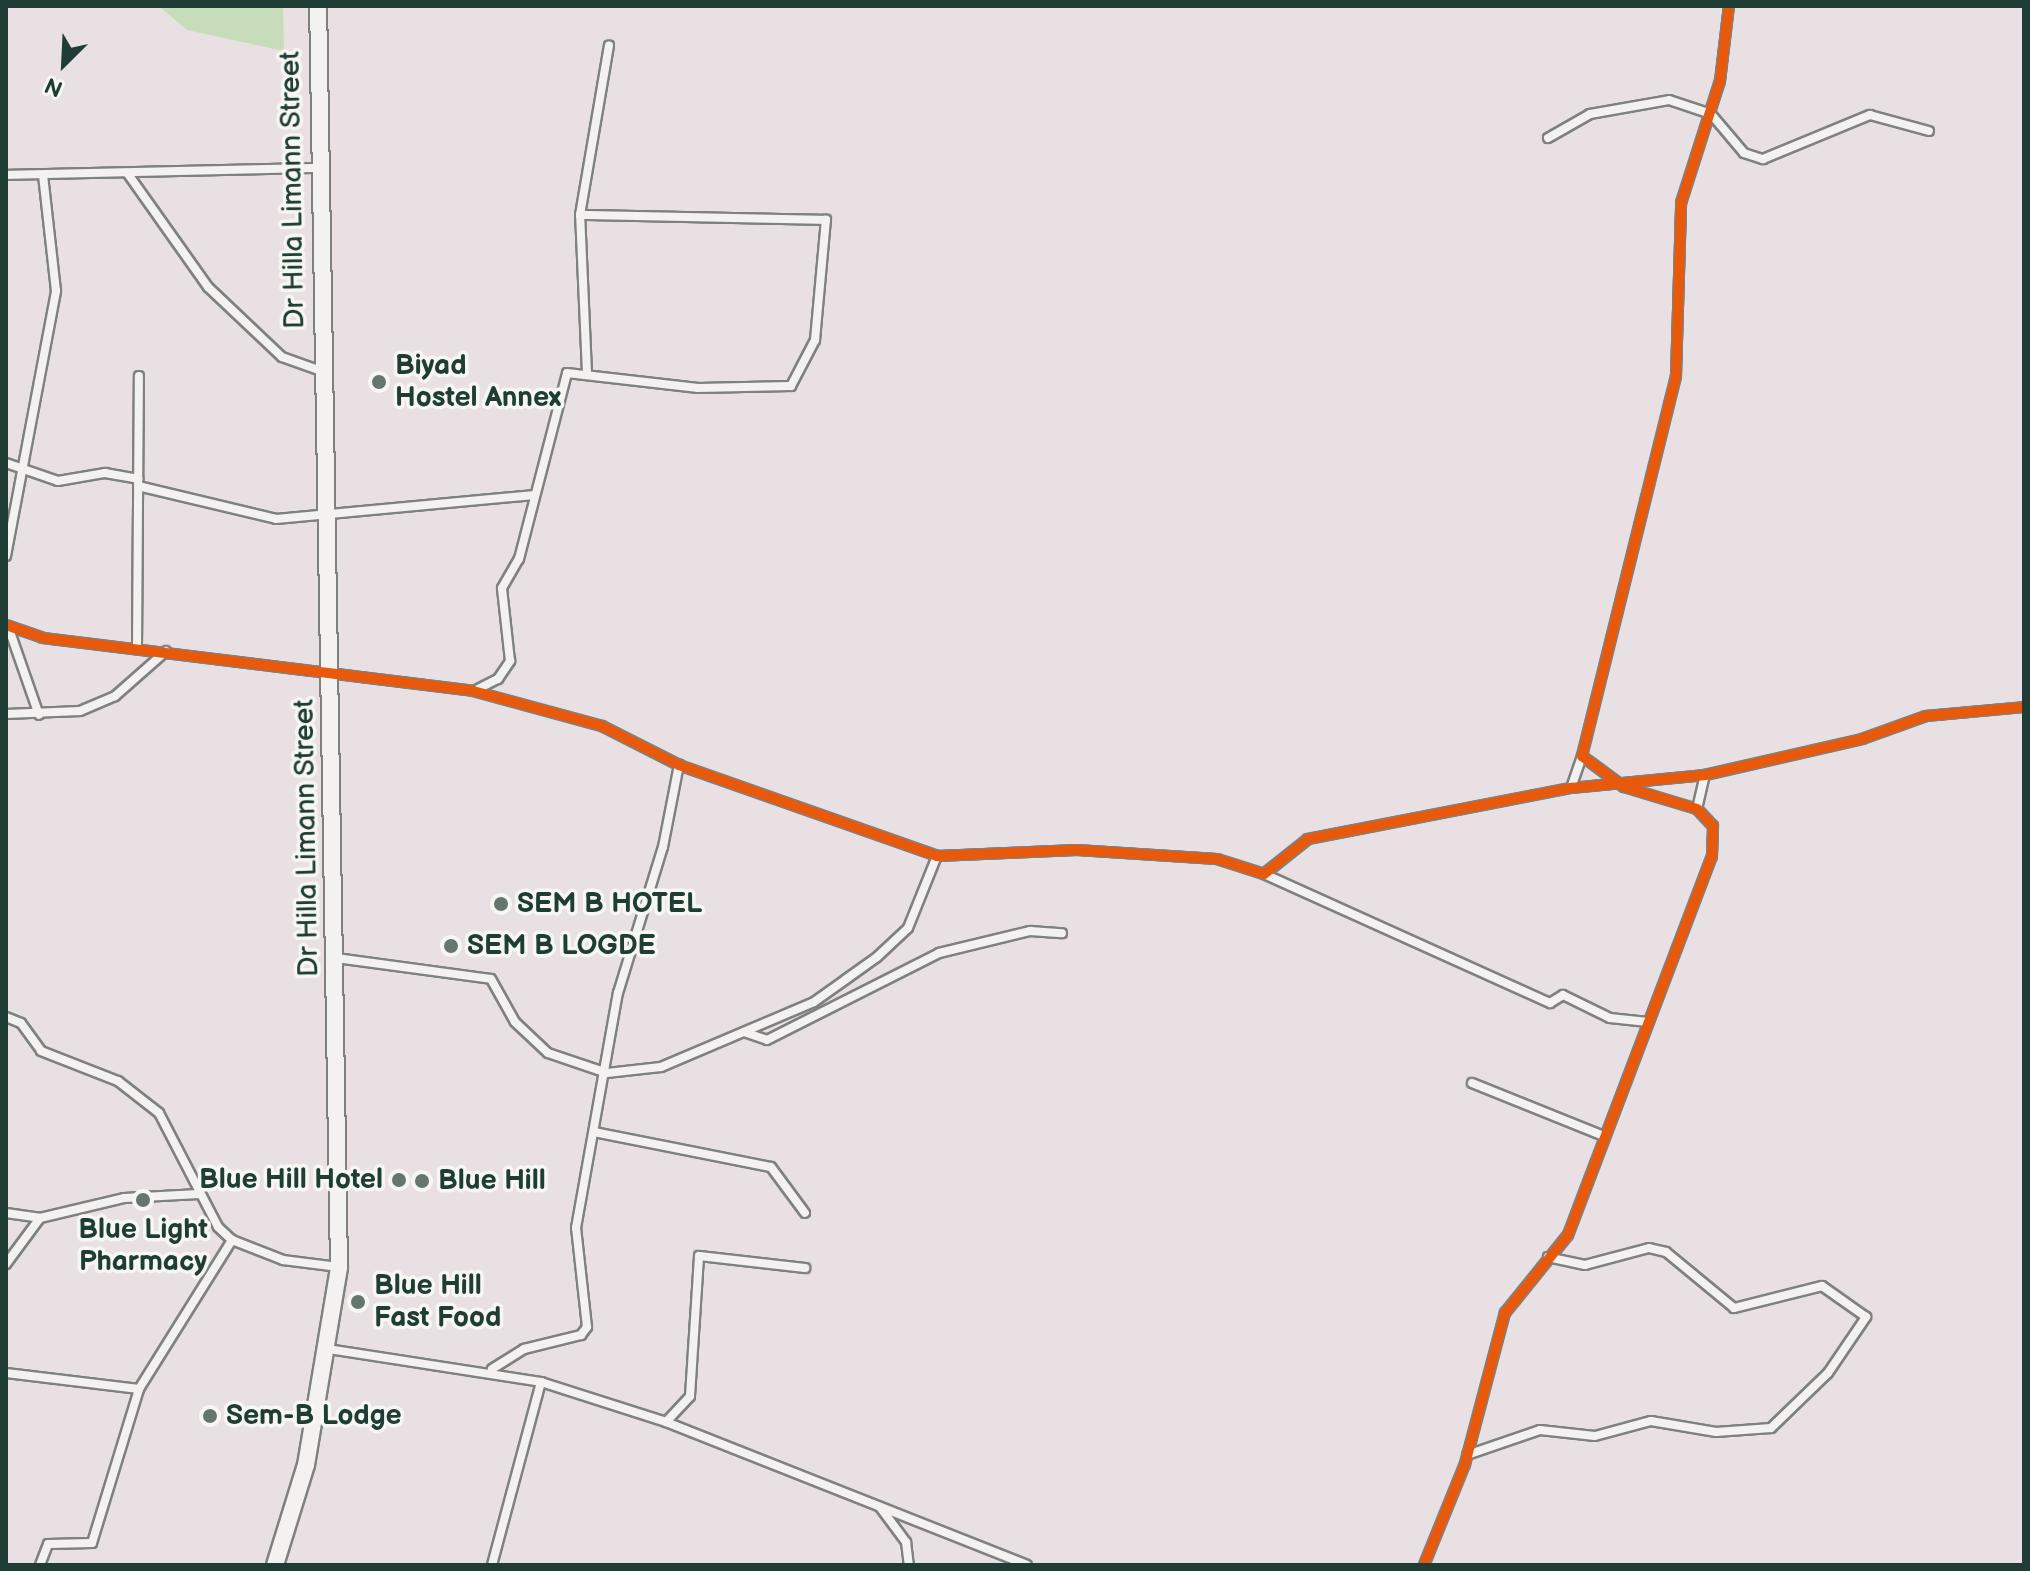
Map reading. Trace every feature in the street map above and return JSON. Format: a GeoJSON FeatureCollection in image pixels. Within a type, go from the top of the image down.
{"type":"FeatureCollection","features":[{"type":"Feature","properties":{"kind":"highway","name":"Dr Hilla Limann Street"},"geometry":{"type":"LineString","coordinates":[[275,1565],[306,1465],[328,1349],[339,1267],[336,958],[323,515],[318,6]]}},
{"type":"Feature","properties":{"kind":"street"},"geometry":{"type":"LineString","coordinates":[[1571,788],[1582,756],[1676,376],[1681,203],[1711,114],[1729,6]]}},
{"type":"Feature","properties":{"kind":"street"},"geometry":{"type":"LineString","coordinates":[[587,373],[580,215],[609,45]]}},
{"type":"Feature","properties":{"kind":"street"},"geometry":{"type":"LineString","coordinates":[[1548,138],[1590,114],[1669,100],[1711,114],[1744,153],[1763,159],[1870,115],[1929,131]]}},
{"type":"Feature","properties":{"kind":"street"},"geometry":{"type":"LineString","coordinates":[[6,175],[319,168]]}},
{"type":"Feature","properties":{"kind":"street"},"geometry":{"type":"LineString","coordinates":[[128,174],[208,287],[282,357],[321,371]]}},
{"type":"Feature","properties":{"kind":"street"},"geometry":{"type":"LineString","coordinates":[[6,556],[24,475],[56,291],[43,176]]}},
{"type":"Feature","properties":{"kind":"street"},"geometry":{"type":"LineString","coordinates":[[473,691],[498,679],[510,661],[502,588],[519,559],[563,378],[587,373],[717,389],[799,381],[815,340],[826,220],[580,215]]}},
{"type":"Feature","properties":{"kind":"street"},"geometry":{"type":"LineString","coordinates":[[137,648],[139,376]]}},
{"type":"Feature","properties":{"kind":"street"},"geometry":{"type":"LineString","coordinates":[[6,463],[24,475],[138,483],[226,512],[323,515],[535,495]]}},
{"type":"Feature","properties":{"kind":"street"},"geometry":{"type":"LineString","coordinates":[[7,625],[43,638],[328,670],[473,691],[602,726],[679,765],[937,856],[1077,850],[1217,859],[1264,874],[1550,1003],[1563,995],[1610,1018],[1648,1022]]}},
{"type":"Feature","properties":{"kind":"street"},"geometry":{"type":"LineString","coordinates":[[7,625],[39,715]]}},
{"type":"Feature","properties":{"kind":"street"},"geometry":{"type":"LineString","coordinates":[[6,714],[80,711],[115,696],[166,651]]}},
{"type":"Feature","properties":{"kind":"street"},"geometry":{"type":"LineString","coordinates":[[1264,874],[1308,839],[1571,788],[1624,787],[1705,775],[1862,739],[1926,716],[2024,707]]}},
{"type":"Feature","properties":{"kind":"street"},"geometry":{"type":"LineString","coordinates":[[1424,1565],[1467,1455],[1505,1313],[1568,1235],[1712,856],[1713,826],[1697,809],[1624,787],[1582,756]]}},
{"type":"Feature","properties":{"kind":"street"},"geometry":{"type":"LineString","coordinates":[[492,1369],[524,1349],[581,1335],[587,1327],[576,1228],[607,1073],[618,993],[663,847],[679,765]]}},
{"type":"Feature","properties":{"kind":"street"},"geometry":{"type":"LineString","coordinates":[[1697,809],[1705,775]]}},
{"type":"Feature","properties":{"kind":"street"},"geometry":{"type":"LineString","coordinates":[[336,958],[491,979],[515,1022],[548,1053],[607,1073],[661,1067],[814,1002],[877,957],[908,928],[937,856]]}},
{"type":"Feature","properties":{"kind":"street"},"geometry":{"type":"LineString","coordinates":[[744,1032],[767,1040],[939,953],[1030,931],[1062,933]]}},
{"type":"Feature","properties":{"kind":"street"},"geometry":{"type":"LineString","coordinates":[[6,1017],[21,1023],[41,1051],[145,1099],[159,1113],[199,1194],[232,1240],[283,1260],[339,1267]]}},
{"type":"Feature","properties":{"kind":"street"},"geometry":{"type":"LineString","coordinates":[[1472,1083],[1604,1136]]}},
{"type":"Feature","properties":{"kind":"street"},"geometry":{"type":"LineString","coordinates":[[594,1132],[771,1167],[805,1213]]}},
{"type":"Feature","properties":{"kind":"street"},"geometry":{"type":"LineString","coordinates":[[6,1213],[40,1218],[124,1198],[199,1194]]}},
{"type":"Feature","properties":{"kind":"street"},"geometry":{"type":"LineString","coordinates":[[6,1264],[40,1218]]}},
{"type":"Feature","properties":{"kind":"street"},"geometry":{"type":"LineString","coordinates":[[40,1565],[48,1544],[92,1543],[139,1389],[232,1240]]}},
{"type":"Feature","properties":{"kind":"street"},"geometry":{"type":"LineString","coordinates":[[1467,1455],[1540,1430],[1595,1436],[1651,1421],[1716,1432],[1771,1428],[1828,1373],[1866,1317],[1822,1286],[1734,1308],[1666,1252],[1649,1248],[1585,1265],[1548,1257]]}},
{"type":"Feature","properties":{"kind":"street"},"geometry":{"type":"LineString","coordinates":[[666,1422],[690,1396],[699,1256],[805,1268]]}},
{"type":"Feature","properties":{"kind":"street"},"geometry":{"type":"LineString","coordinates":[[328,1349],[492,1369],[541,1382],[666,1422],[1027,1565]]}},
{"type":"Feature","properties":{"kind":"street"},"geometry":{"type":"LineString","coordinates":[[6,1373],[139,1389]]}},
{"type":"Feature","properties":{"kind":"street"},"geometry":{"type":"LineString","coordinates":[[492,1565],[541,1382]]}},
{"type":"Feature","properties":{"kind":"street"},"geometry":{"type":"LineString","coordinates":[[880,1506],[906,1542],[909,1565]]}},
{"type":"Feature","properties":{"kind":"green space"},"geometry":{"type":"Polygon","coordinates":[[[159,6],[283,6],[284,51],[187,30],[159,6]]]}},
{"type":"Feature","properties":{"kind":"cycle path"},"geometry":{"type":"LineString","coordinates":[[1424,1565],[1465,1464],[1505,1313],[1568,1235],[1712,856],[1713,826],[1697,809],[1624,787],[1582,756],[1676,376],[1681,203],[1720,81],[1729,6]]}},
{"type":"Feature","properties":{"kind":"cycle path"},"geometry":{"type":"LineString","coordinates":[[6,625],[43,638],[473,691],[602,726],[679,765],[937,856],[1077,850],[1217,859],[1264,874],[1308,839],[1571,788],[1705,775],[1862,739],[1926,716],[2024,707]]}},
{"type":"Feature","properties":{"kind":"place","name":"Biyad Hostel Annex"},"geometry":{"type":"Point","coordinates":[379,382]}},
{"type":"Feature","properties":{"kind":"place","name":"SEM B HOTEL"},"geometry":{"type":"Point","coordinates":[501,904]}},
{"type":"Feature","properties":{"kind":"place","name":"SEM B LOGDE"},"geometry":{"type":"Point","coordinates":[451,946]}},
{"type":"Feature","properties":{"kind":"place","name":"Blue Hill Hotel"},"geometry":{"type":"Point","coordinates":[399,1180]}},
{"type":"Feature","properties":{"kind":"place","name":"Blue Hill"},"geometry":{"type":"Point","coordinates":[422,1181]}},
{"type":"Feature","properties":{"kind":"place","name":"Blue Light Pharmacy"},"geometry":{"type":"Point","coordinates":[143,1200]}},
{"type":"Feature","properties":{"kind":"place","name":"Blue Hill Fast Food"},"geometry":{"type":"Point","coordinates":[358,1302]}},
{"type":"Feature","properties":{"kind":"place","name":"Sem-B Lodge"},"geometry":{"type":"Point","coordinates":[210,1416]}}]}
